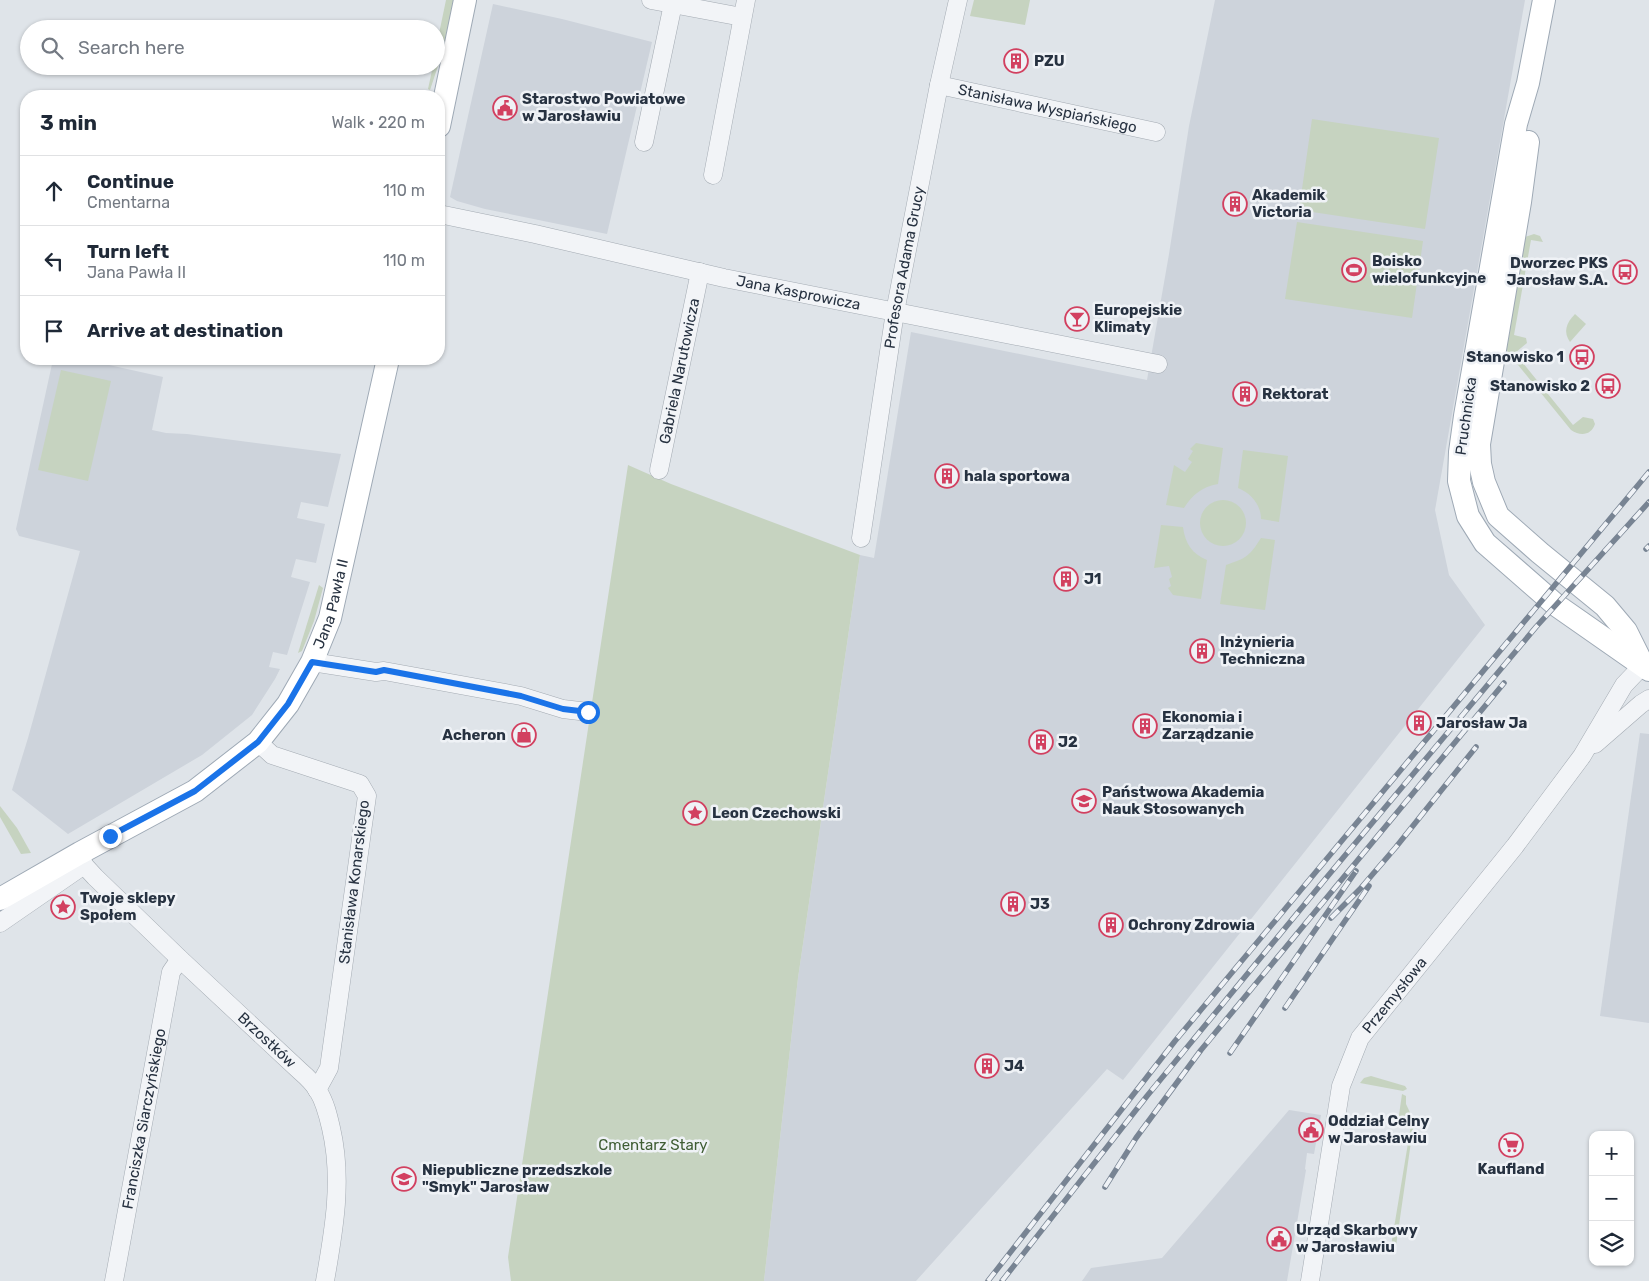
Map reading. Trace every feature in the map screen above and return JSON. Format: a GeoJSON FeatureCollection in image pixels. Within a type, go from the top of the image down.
{"type":"FeatureCollection","features":[{"type":"Feature","properties":{"kind":"main road"},"geometry":{"type":"LineString","coordinates":[[445,97],[465,0]]}},
{"type":"Feature","properties":{"kind":"main road","name":"Pruchnicka"},"geometry":{"type":"LineString","coordinates":[[1544,0],[1526,89],[1516,124],[1465,416],[1458,481],[1468,516],[1485,543],[1556,605],[1646,668]]}},
{"type":"Feature","properties":{"kind":"main road","name":"Pruchnicka"},"geometry":{"type":"LineString","coordinates":[[1526,89],[1531,120],[1520,202],[1479,444],[1480,464],[1484,482],[1498,516],[1605,606],[1626,631],[1646,668]]}},
{"type":"Feature","properties":{"kind":"main road","name":"Jana Pawła II"},"geometry":{"type":"LineString","coordinates":[[0,899],[82,859],[195,791],[258,742],[288,704],[312,662],[330,618],[387,365]]}},
{"type":"Feature","properties":{"kind":"street"},"geometry":{"type":"LineString","coordinates":[[651,0],[742,18]]}},
{"type":"Feature","properties":{"kind":"street"},"geometry":{"type":"LineString","coordinates":[[713,175],[746,0]]}},
{"type":"Feature","properties":{"kind":"street","name":"Profesora Adama Grucy"},"geometry":{"type":"LineString","coordinates":[[861,538],[895,312],[939,84],[958,0]]}},
{"type":"Feature","properties":{"kind":"street"},"geometry":{"type":"LineString","coordinates":[[644,142],[673,4]]}},
{"type":"Feature","properties":{"kind":"street","name":"Stanisława Wyspiańskiego"},"geometry":{"type":"LineString","coordinates":[[939,84],[1156,132]]}},
{"type":"Feature","properties":{"kind":"street","name":"Jana Kasprowicza"},"geometry":{"type":"LineString","coordinates":[[445,215],[700,272],[1158,364]]}},
{"type":"Feature","properties":{"kind":"street","name":"Gabriela Narutowicza"},"geometry":{"type":"LineString","coordinates":[[659,470],[700,272]]}},
{"type":"Feature","properties":{"kind":"street"},"geometry":{"type":"LineString","coordinates":[[312,662],[376,672],[384,670],[521,696],[563,709],[588,712]]}},
{"type":"Feature","properties":{"kind":"street"},"geometry":{"type":"LineString","coordinates":[[1582,756],[1624,685],[1646,668]]}},
{"type":"Feature","properties":{"kind":"street"},"geometry":{"type":"LineString","coordinates":[[1582,756],[1649,699]]}},
{"type":"Feature","properties":{"kind":"street","name":"Stanisława Konarskiego"},"geometry":{"type":"LineString","coordinates":[[258,742],[272,755],[360,784],[367,796],[329,1068],[318,1090]]}},
{"type":"Feature","properties":{"kind":"street","name":"Przemysłowa"},"geometry":{"type":"LineString","coordinates":[[1310,1281],[1341,1086],[1360,1038],[1515,846],[1582,756]]}},
{"type":"Feature","properties":{"kind":"street"},"geometry":{"type":"LineString","coordinates":[[0,923],[82,859]]}},
{"type":"Feature","properties":{"kind":"street","name":"Brzostków"},"geometry":{"type":"LineString","coordinates":[[82,859],[180,959],[318,1090],[328,1114],[337,1167],[337,1199],[334,1228],[325,1281]]}},
{"type":"Feature","properties":{"kind":"street","name":"Franciszka Siarczyńskiego"},"geometry":{"type":"LineString","coordinates":[[114,1281],[171,972],[180,959]]}},
{"type":"Feature","properties":{"kind":"shaded area","name":"Państwowa Akademia Nauk Stosowanych"},"geometry":{"type":"Polygon","coordinates":[[[1215,0],[1525,0],[1435,510],[1449,575],[1485,625],[1123,1080],[1107,1069],[916,1281],[764,1281],[798,978],[860,555],[874,558],[911,332],[1147,380],[1189,126],[1215,0]]]}},
{"type":"Feature","properties":{"kind":"shaded area"},"geometry":{"type":"Polygon","coordinates":[[[493,4],[652,42],[607,234],[485,209],[457,201],[450,197],[493,4]]]}},
{"type":"Feature","properties":{"kind":"shaded area"},"geometry":{"type":"Polygon","coordinates":[[[52,365],[109,365],[163,377],[152,430],[341,454],[328,507],[301,502],[297,518],[325,524],[316,563],[296,559],[291,577],[310,582],[287,655],[273,652],[269,667],[280,669],[252,715],[202,755],[68,834],[12,790],[80,551],[19,536],[16,529],[52,365]]]}},
{"type":"Feature","properties":{"kind":"shaded area"},"geometry":{"type":"Polygon","coordinates":[[[1640,733],[1649,734],[1649,1023],[1600,1016],[1640,733]]]}},
{"type":"Feature","properties":{"kind":"shaded area"},"geometry":{"type":"Polygon","coordinates":[[[1289,1110],[1321,1115],[1314,1154],[1307,1153],[1306,1170],[1287,1281],[1082,1281],[1091,1268],[1162,1258],[1289,1110]]]}},
{"type":"Feature","properties":{"kind":"green space"},"geometry":{"type":"Polygon","coordinates":[[[446,0],[454,0],[445,42],[445,20],[442,20],[446,0]]]}},
{"type":"Feature","properties":{"kind":"green space"},"geometry":{"type":"Polygon","coordinates":[[[974,0],[1030,0],[1025,25],[970,16],[974,0]]]}},
{"type":"Feature","properties":{"kind":"green space"},"geometry":{"type":"Polygon","coordinates":[[[431,75],[435,75],[430,90],[428,89],[431,75]]]}},
{"type":"Feature","properties":{"kind":"green space"},"geometry":{"type":"Polygon","coordinates":[[[1312,119],[1439,138],[1425,229],[1299,210],[1312,119]]]}},
{"type":"Feature","properties":{"kind":"green space","name":"Boisko wielofunkcyjne"},"geometry":{"type":"Polygon","coordinates":[[[1297,222],[1423,241],[1412,318],[1285,299],[1297,222]]]}},
{"type":"Feature","properties":{"kind":"green space"},"geometry":{"type":"Polygon","coordinates":[[[1534,234],[1540,236],[1543,242],[1531,240],[1514,335],[1526,338],[1527,343],[1515,353],[1573,425],[1583,417],[1593,419],[1595,424],[1593,428],[1585,434],[1571,430],[1505,349],[1525,237],[1534,234]]]}},
{"type":"Feature","properties":{"kind":"green space"},"geometry":{"type":"Polygon","coordinates":[[[1575,314],[1586,324],[1570,342],[1566,328],[1575,314]]]}},
{"type":"Feature","properties":{"kind":"green space"},"geometry":{"type":"Polygon","coordinates":[[[61,370],[111,381],[88,481],[38,470],[61,370]]]}},
{"type":"Feature","properties":{"kind":"green space"},"geometry":{"type":"Polygon","coordinates":[[[1196,443],[1223,448],[1218,484],[1198,492],[1184,508],[1166,505],[1174,465],[1185,472],[1192,462],[1188,459],[1193,451],[1190,449],[1196,443]]]}},
{"type":"Feature","properties":{"kind":"green space"},"geometry":{"type":"Polygon","coordinates":[[[1243,450],[1288,456],[1279,522],[1261,519],[1257,504],[1247,493],[1238,488],[1243,450]]]}},
{"type":"Feature","properties":{"kind":"green space","name":"Cmentarz Stary"},"geometry":{"type":"Polygon","coordinates":[[[628,465],[671,484],[860,555],[798,978],[764,1281],[511,1281],[508,1257],[628,465]]]}},
{"type":"Feature","properties":{"kind":"green space"},"geometry":{"type":"Polygon","coordinates":[[[1228,500],[1240,506],[1245,514],[1245,532],[1240,540],[1232,545],[1218,546],[1206,540],[1201,532],[1200,518],[1206,506],[1214,501],[1228,500]]]}},
{"type":"Feature","properties":{"kind":"green space"},"geometry":{"type":"Polygon","coordinates":[[[1161,525],[1183,527],[1185,538],[1190,547],[1197,555],[1207,560],[1201,599],[1173,595],[1168,588],[1171,586],[1169,579],[1172,577],[1169,566],[1154,568],[1161,525]]]}},
{"type":"Feature","properties":{"kind":"green space"},"geometry":{"type":"Polygon","coordinates":[[[1261,538],[1275,540],[1265,610],[1220,604],[1226,565],[1246,556],[1261,538]]]}},
{"type":"Feature","properties":{"kind":"green space"},"geometry":{"type":"Polygon","coordinates":[[[319,585],[323,588],[314,621],[302,651],[298,653],[319,585]]]}},
{"type":"Feature","properties":{"kind":"green space"},"geometry":{"type":"Polygon","coordinates":[[[0,806],[17,828],[31,853],[21,854],[0,817],[0,806]]]}},
{"type":"Feature","properties":{"kind":"green space"},"geometry":{"type":"Polygon","coordinates":[[[1371,1076],[1405,1086],[1407,1089],[1403,1091],[1360,1083],[1364,1078],[1371,1076]]]}},
{"type":"Feature","properties":{"kind":"green space"},"geometry":{"type":"Polygon","coordinates":[[[1402,1094],[1406,1096],[1406,1104],[1414,1121],[1395,1253],[1390,1252],[1411,1125],[1398,1122],[1402,1094]]]}},
{"type":"Feature","properties":{"kind":"railway"},"geometry":{"type":"LineString","coordinates":[[988,1281],[1175,1041],[1649,472]]}},
{"type":"Feature","properties":{"kind":"railway"},"geometry":{"type":"LineString","coordinates":[[1002,1281],[1147,1096],[1327,877],[1536,627],[1649,502]]}},
{"type":"Feature","properties":{"kind":"railway"},"geometry":{"type":"LineString","coordinates":[[1646,549],[1649,546]]}},
{"type":"Feature","properties":{"kind":"railway"},"geometry":{"type":"LineString","coordinates":[[1105,1187],[1136,1138],[1201,1050],[1504,683]]}},
{"type":"Feature","properties":{"kind":"railway"},"geometry":{"type":"LineString","coordinates":[[1331,918],[1360,889],[1396,847],[1476,747]]}},
{"type":"Feature","properties":{"kind":"railway"},"geometry":{"type":"LineString","coordinates":[[1230,1053],[1356,871]]}},
{"type":"Feature","properties":{"kind":"railway"},"geometry":{"type":"LineString","coordinates":[[1285,1008],[1369,886]]}},
{"type":"Feature","properties":{"kind":"place","name":"PZU"},"geometry":{"type":"Point","coordinates":[1016,61]}},
{"type":"Feature","properties":{"kind":"place","name":"Starostwo Powiatowe w Jarosławiu"},"geometry":{"type":"Point","coordinates":[505,108]}},
{"type":"Feature","properties":{"kind":"place","name":"Akademik Victoria"},"geometry":{"type":"Point","coordinates":[1235,204]}},
{"type":"Feature","properties":{"kind":"place","name":"Boisko wielofunkcyjne"},"geometry":{"type":"Point","coordinates":[1354,270]}},
{"type":"Feature","properties":{"kind":"place","name":"Dworzec PKS Jarosław S.A."},"geometry":{"type":"Point","coordinates":[1625,272]}},
{"type":"Feature","properties":{"kind":"place","name":"Europejskie Klimaty"},"geometry":{"type":"Point","coordinates":[1077,319]}},
{"type":"Feature","properties":{"kind":"place","name":"Stanowisko 1"},"geometry":{"type":"Point","coordinates":[1582,357]}},
{"type":"Feature","properties":{"kind":"place","name":"Stanowisko 2"},"geometry":{"type":"Point","coordinates":[1608,386]}},
{"type":"Feature","properties":{"kind":"place","name":"Rektorat"},"geometry":{"type":"Point","coordinates":[1245,394]}},
{"type":"Feature","properties":{"kind":"place","name":"hala sportowa"},"geometry":{"type":"Point","coordinates":[947,476]}},
{"type":"Feature","properties":{"kind":"place","name":"J1"},"geometry":{"type":"Point","coordinates":[1066,579]}},
{"type":"Feature","properties":{"kind":"place","name":"Inżynieria Techniczna"},"geometry":{"type":"Point","coordinates":[1202,651]}},
{"type":"Feature","properties":{"kind":"place","name":"Jarosław Ja"},"geometry":{"type":"Point","coordinates":[1419,723]}},
{"type":"Feature","properties":{"kind":"place","name":"Ekonomia i Zarządzanie"},"geometry":{"type":"Point","coordinates":[1145,726]}},
{"type":"Feature","properties":{"kind":"place","name":"Acheron"},"geometry":{"type":"Point","coordinates":[524,735]}},
{"type":"Feature","properties":{"kind":"place","name":"J2"},"geometry":{"type":"Point","coordinates":[1041,742]}},
{"type":"Feature","properties":{"kind":"place","name":"Państwowa Akademia Nauk Stosowanych"},"geometry":{"type":"Point","coordinates":[1084,801]}},
{"type":"Feature","properties":{"kind":"place","name":"Leon Czechowski"},"geometry":{"type":"Point","coordinates":[695,813]}},
{"type":"Feature","properties":{"kind":"place","name":"J3"},"geometry":{"type":"Point","coordinates":[1013,904]}},
{"type":"Feature","properties":{"kind":"place","name":"Twoje sklepy Społem"},"geometry":{"type":"Point","coordinates":[63,907]}},
{"type":"Feature","properties":{"kind":"place","name":"Ochrony Zdrowia"},"geometry":{"type":"Point","coordinates":[1111,925]}},
{"type":"Feature","properties":{"kind":"place","name":"J4"},"geometry":{"type":"Point","coordinates":[987,1066]}},
{"type":"Feature","properties":{"kind":"place","name":"Oddział Celny w Jarosławiu"},"geometry":{"type":"Point","coordinates":[1311,1130]}},
{"type":"Feature","properties":{"kind":"place","name":"Kaufland"},"geometry":{"type":"Point","coordinates":[1511,1145]}},
{"type":"Feature","properties":{"kind":"place","name":"Niepubliczne przedszkole \"Smyk\" Jarosław"},"geometry":{"type":"Point","coordinates":[404,1179]}},
{"type":"Feature","properties":{"kind":"place","name":"Urząd Skarbowy w Jarosławiu"},"geometry":{"type":"Point","coordinates":[1279,1239]}},
{"type":"Feature","properties":{"kind":"route"},"geometry":{"type":"LineString","coordinates":[[110,836],[195,791],[258,742],[288,704],[312,662],[376,672],[384,670],[521,696],[563,709],[588,712]]}}]}
